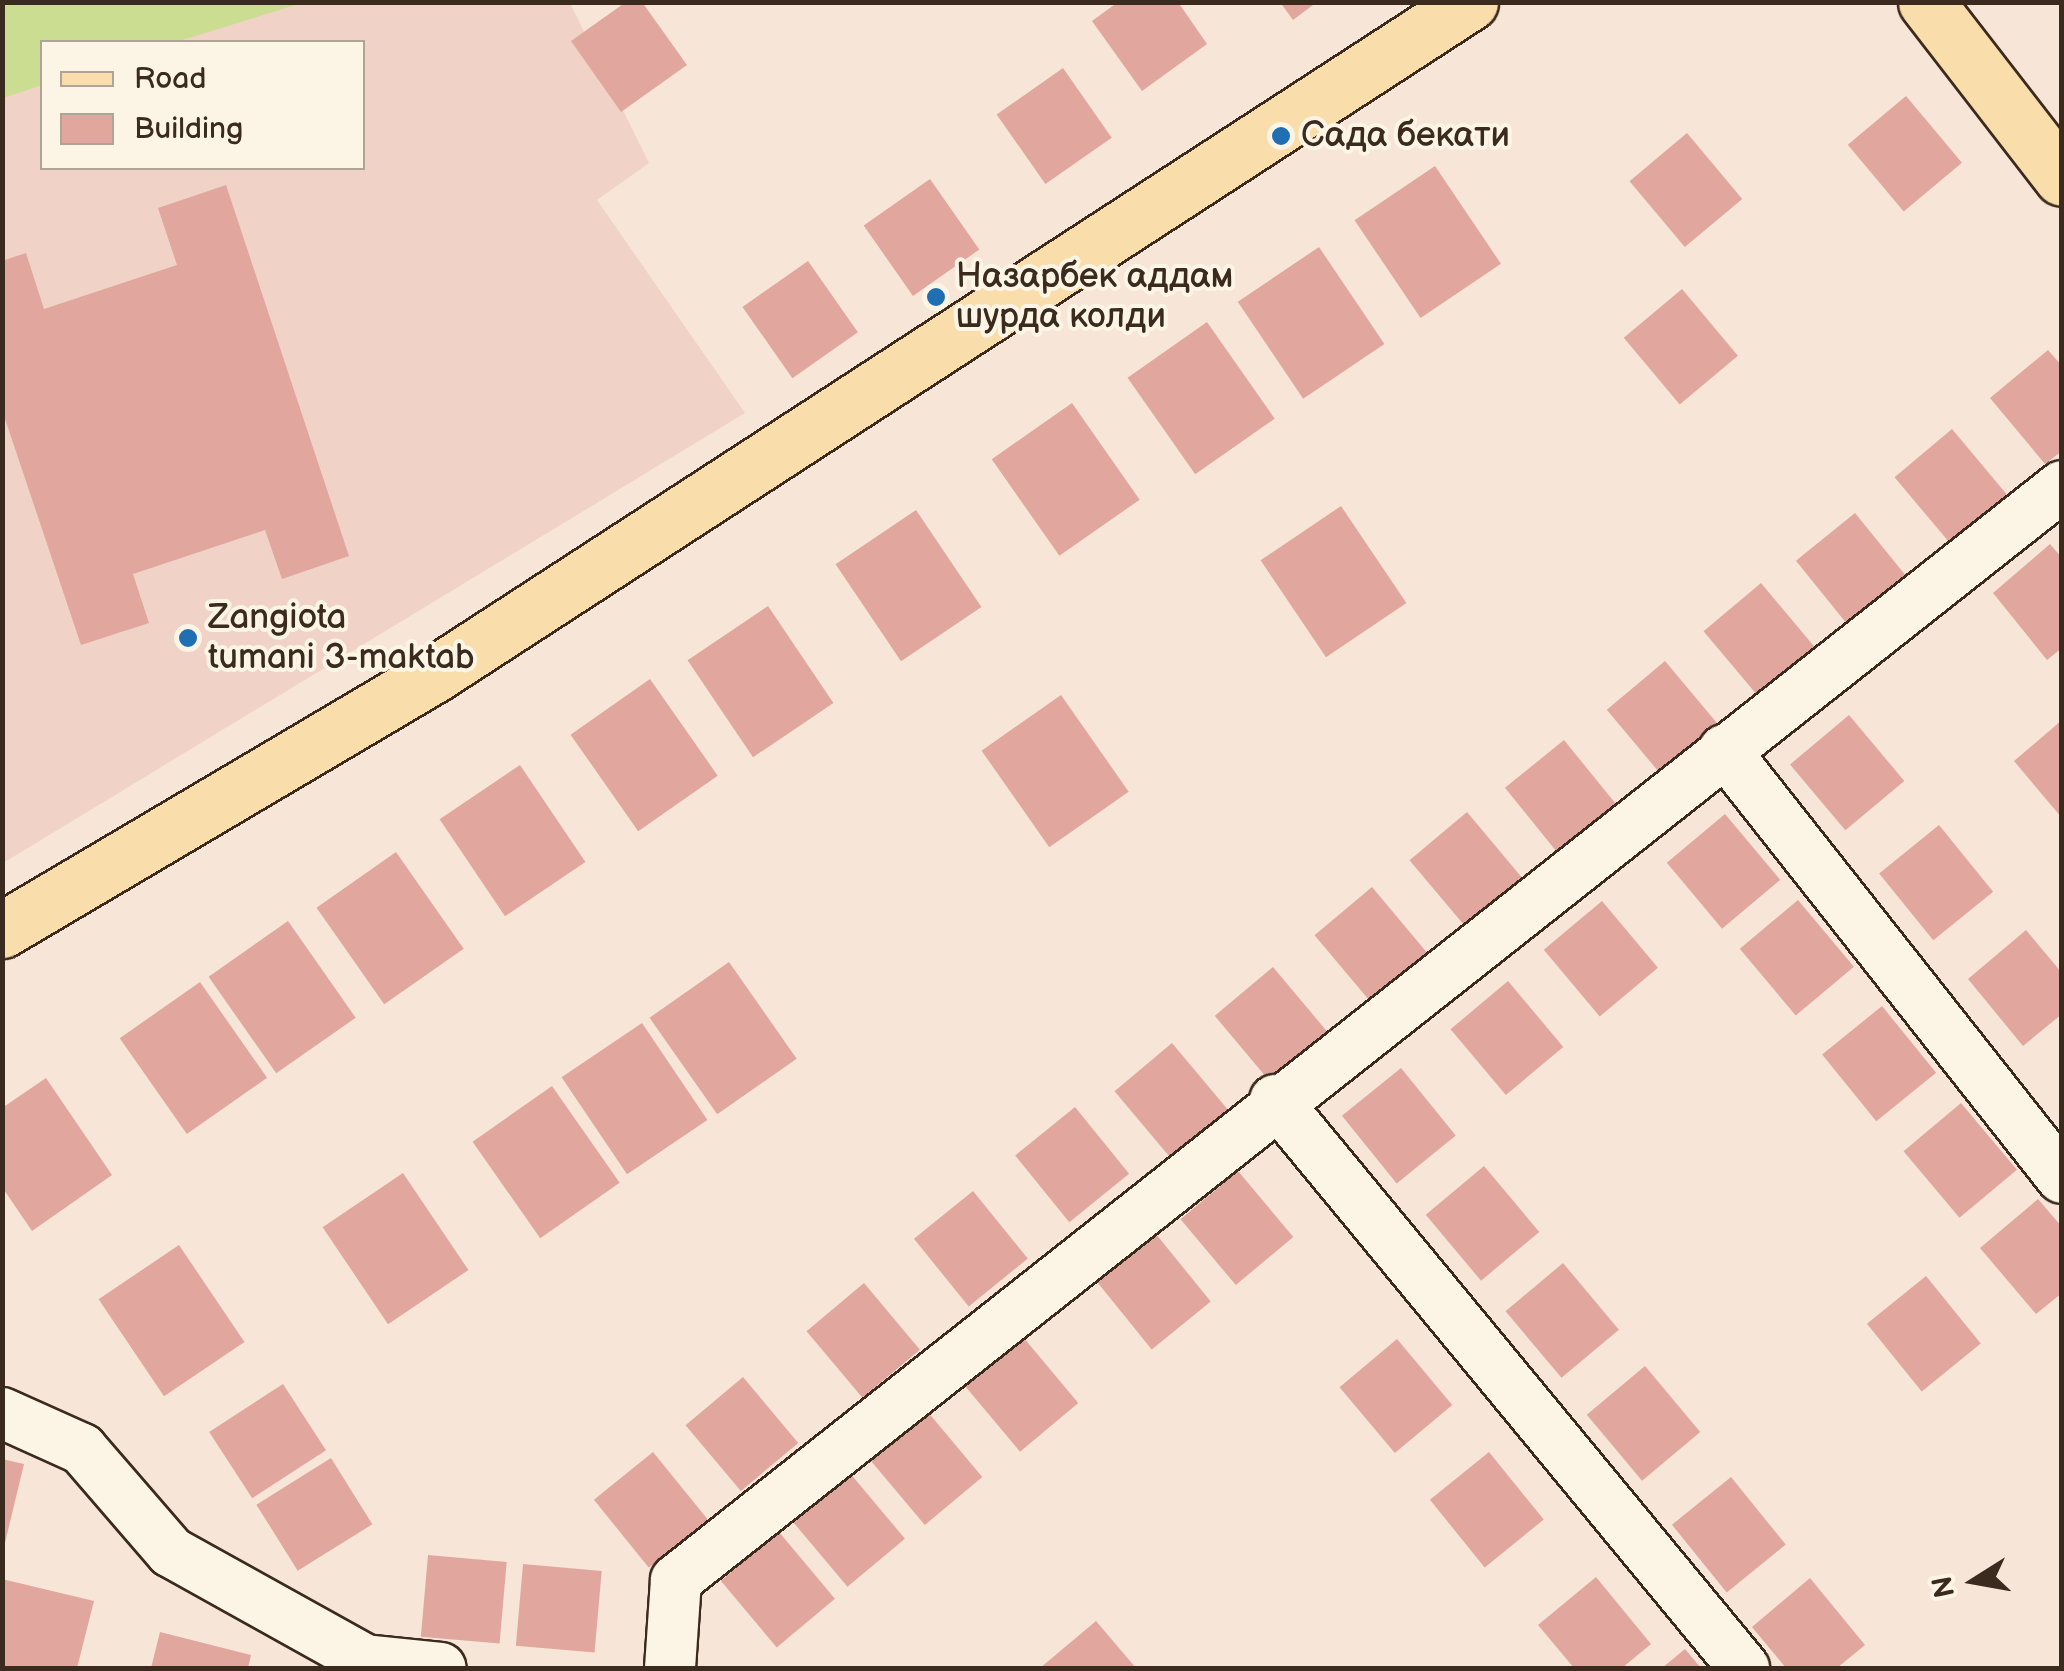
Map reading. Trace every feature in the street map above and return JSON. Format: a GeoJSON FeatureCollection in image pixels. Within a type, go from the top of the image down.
{"type":"FeatureCollection","features":[{"type":"Feature","properties":{"kind":"main road"},"geometry":{"type":"LineString","coordinates":[[2,930],[435,674],[1470,2]]}},
{"type":"Feature","properties":{"kind":"main road"},"geometry":{"type":"LineString","coordinates":[[1926,2],[2062,178]]}},
{"type":"Feature","properties":{"kind":"street"},"geometry":{"type":"LineString","coordinates":[[670,1668],[676,1580],[1275,1100],[2062,486]]}},
{"type":"Feature","properties":{"kind":"street"},"geometry":{"type":"LineString","coordinates":[[1724,750],[2062,1178]]}},
{"type":"Feature","properties":{"kind":"street"},"geometry":{"type":"LineString","coordinates":[[1275,1100],[1744,1668]]}},
{"type":"Feature","properties":{"kind":"street"},"geometry":{"type":"LineString","coordinates":[[2,1413],[82,1449],[172,1552],[365,1660],[442,1668]]}},
{"type":"Feature","properties":{"kind":"shaded area","name":"Zangiota tumani 3-maktab"},"geometry":{"type":"Polygon","coordinates":[[[3,3],[570,3],[649,163],[597,200],[745,413],[3,863],[3,3]]]}},
{"type":"Feature","properties":{"kind":"green space"},"geometry":{"type":"Polygon","coordinates":[[[3,2],[302,2],[182,40],[40,40],[40,86],[3,98],[3,2]]]}},
{"type":"Feature","properties":{"kind":"building"},"geometry":{"type":"Polygon","coordinates":[[[626,2],[642,2],[687,65],[621,112],[571,41],[626,2]]]}},
{"type":"Feature","properties":{"kind":"building"},"geometry":{"type":"Polygon","coordinates":[[[1118,2],[1178,2],[1207,44],[1142,91],[1092,21],[1118,2]]]}},
{"type":"Feature","properties":{"kind":"building"},"geometry":{"type":"Polygon","coordinates":[[[1280,2],[1317,2],[1293,20],[1280,2]]]}},
{"type":"Feature","properties":{"kind":"building"},"geometry":{"type":"Polygon","coordinates":[[[1063,68],[1112,138],[1045,184],[997,114],[1063,68]]]}},
{"type":"Feature","properties":{"kind":"building"},"geometry":{"type":"Polygon","coordinates":[[[1906,96],[1962,163],[1904,211],[1848,145],[1906,96]]]}},
{"type":"Feature","properties":{"kind":"building"},"geometry":{"type":"Polygon","coordinates":[[[1687,133],[1742,199],[1685,247],[1630,181],[1687,133]]]}},
{"type":"Feature","properties":{"kind":"building"},"geometry":{"type":"Polygon","coordinates":[[[1435,166],[1501,264],[1421,318],[1355,220],[1435,166]]]}},
{"type":"Feature","properties":{"kind":"building"},"geometry":{"type":"Polygon","coordinates":[[[930,179],[979,249],[913,296],[864,225],[930,179]]]}},
{"type":"Feature","properties":{"kind":"building"},"geometry":{"type":"Polygon","coordinates":[[[226,185],[349,556],[282,579],[265,530],[133,574],[149,623],[81,645],[2,410],[2,261],[26,253],[44,309],[177,265],[158,208],[226,185]]]}},
{"type":"Feature","properties":{"kind":"building"},"geometry":{"type":"Polygon","coordinates":[[[1319,247],[1384,344],[1303,399],[1238,302],[1319,247]]]}},
{"type":"Feature","properties":{"kind":"building"},"geometry":{"type":"Polygon","coordinates":[[[808,261],[858,332],[792,378],[742,307],[808,261]]]}},
{"type":"Feature","properties":{"kind":"building"},"geometry":{"type":"Polygon","coordinates":[[[1682,289],[1738,356],[1680,404],[1624,338],[1682,289]]]}},
{"type":"Feature","properties":{"kind":"building"},"geometry":{"type":"Polygon","coordinates":[[[1207,322],[1275,419],[1195,474],[1128,378],[1207,322]]]}},
{"type":"Feature","properties":{"kind":"building"},"geometry":{"type":"Polygon","coordinates":[[[2048,350],[2062,366],[2062,451],[2045,464],[1990,398],[2048,350]]]}},
{"type":"Feature","properties":{"kind":"building"},"geometry":{"type":"Polygon","coordinates":[[[1072,403],[1140,500],[1059,556],[992,459],[1072,403]]]}},
{"type":"Feature","properties":{"kind":"building"},"geometry":{"type":"Polygon","coordinates":[[[1952,429],[2007,495],[1950,543],[1895,477],[1952,429]]]}},
{"type":"Feature","properties":{"kind":"building"},"geometry":{"type":"Polygon","coordinates":[[[1341,506],[1406,603],[1326,657],[1261,560],[1341,506]]]}},
{"type":"Feature","properties":{"kind":"building"},"geometry":{"type":"Polygon","coordinates":[[[916,510],[981,607],[901,661],[836,564],[916,510]]]}},
{"type":"Feature","properties":{"kind":"building"},"geometry":{"type":"Polygon","coordinates":[[[1855,513],[1910,581],[1851,628],[1796,561],[1855,513]]]}},
{"type":"Feature","properties":{"kind":"building"},"geometry":{"type":"Polygon","coordinates":[[[2050,544],[2062,558],[2062,648],[2047,660],[1993,593],[2050,544]]]}},
{"type":"Feature","properties":{"kind":"building"},"geometry":{"type":"Polygon","coordinates":[[[1761,583],[1816,649],[1759,697],[1704,631],[1761,583]]]}},
{"type":"Feature","properties":{"kind":"building"},"geometry":{"type":"Polygon","coordinates":[[[768,606],[833,703],[753,757],[688,660],[768,606]]]}},
{"type":"Feature","properties":{"kind":"building"},"geometry":{"type":"Polygon","coordinates":[[[1665,661],[1721,728],[1663,776],[1607,710],[1665,661]]]}},
{"type":"Feature","properties":{"kind":"building"},"geometry":{"type":"Polygon","coordinates":[[[650,679],[718,776],[638,831],[571,735],[650,679]]]}},
{"type":"Feature","properties":{"kind":"building"},"geometry":{"type":"Polygon","coordinates":[[[1061,695],[1129,792],[1049,847],[982,751],[1061,695]]]}},
{"type":"Feature","properties":{"kind":"building"},"geometry":{"type":"Polygon","coordinates":[[[1849,715],[1904,781],[1845,830],[1790,764],[1849,715]]]}},
{"type":"Feature","properties":{"kind":"building"},"geometry":{"type":"Polygon","coordinates":[[[2062,720],[2062,818],[2014,761],[2062,720]]]}},
{"type":"Feature","properties":{"kind":"building"},"geometry":{"type":"Polygon","coordinates":[[[1564,740],[1619,808],[1560,855],[1505,788],[1564,740]]]}},
{"type":"Feature","properties":{"kind":"building"},"geometry":{"type":"Polygon","coordinates":[[[520,765],[585,862],[505,916],[440,819],[520,765]]]}},
{"type":"Feature","properties":{"kind":"building"},"geometry":{"type":"Polygon","coordinates":[[[1467,812],[1522,878],[1465,926],[1410,860],[1467,812]]]}},
{"type":"Feature","properties":{"kind":"building"},"geometry":{"type":"Polygon","coordinates":[[[1725,814],[1780,880],[1722,929],[1667,863],[1725,814]]]}},
{"type":"Feature","properties":{"kind":"building"},"geometry":{"type":"Polygon","coordinates":[[[1939,825],[1993,892],[1933,940],[1879,873],[1939,825]]]}},
{"type":"Feature","properties":{"kind":"building"},"geometry":{"type":"Polygon","coordinates":[[[396,852],[464,949],[384,1004],[317,908],[396,852]]]}},
{"type":"Feature","properties":{"kind":"building"},"geometry":{"type":"Polygon","coordinates":[[[1372,887],[1428,954],[1370,1002],[1315,935],[1372,887]]]}},
{"type":"Feature","properties":{"kind":"building"},"geometry":{"type":"Polygon","coordinates":[[[1798,900],[1854,967],[1796,1015],[1740,949],[1798,900]]]}},
{"type":"Feature","properties":{"kind":"building"},"geometry":{"type":"Polygon","coordinates":[[[1602,901],[1658,968],[1600,1016],[1544,950],[1602,901]]]}},
{"type":"Feature","properties":{"kind":"building"},"geometry":{"type":"Polygon","coordinates":[[[288,921],[356,1018],[276,1073],[209,977],[288,921]]]}},
{"type":"Feature","properties":{"kind":"building"},"geometry":{"type":"Polygon","coordinates":[[[2026,930],[2062,973],[2062,1014],[2023,1046],[1968,979],[2026,930]]]}},
{"type":"Feature","properties":{"kind":"building"},"geometry":{"type":"Polygon","coordinates":[[[729,962],[797,1059],[717,1114],[650,1018],[729,962]]]}},
{"type":"Feature","properties":{"kind":"building"},"geometry":{"type":"Polygon","coordinates":[[[1273,967],[1329,1034],[1271,1082],[1215,1016],[1273,967]]]}},
{"type":"Feature","properties":{"kind":"building"},"geometry":{"type":"Polygon","coordinates":[[[1508,981],[1563,1047],[1506,1095],[1451,1029],[1508,981]]]}},
{"type":"Feature","properties":{"kind":"building"},"geometry":{"type":"Polygon","coordinates":[[[200,982],[267,1078],[187,1134],[120,1038],[200,982]]]}},
{"type":"Feature","properties":{"kind":"building"},"geometry":{"type":"Polygon","coordinates":[[[1882,1006],[1936,1073],[1876,1121],[1822,1054],[1882,1006]]]}},
{"type":"Feature","properties":{"kind":"building"},"geometry":{"type":"Polygon","coordinates":[[[642,1023],[707,1120],[627,1174],[562,1077],[642,1023]]]}},
{"type":"Feature","properties":{"kind":"building"},"geometry":{"type":"Polygon","coordinates":[[[1172,1043],[1228,1110],[1170,1158],[1115,1091],[1172,1043]]]}},
{"type":"Feature","properties":{"kind":"building"},"geometry":{"type":"Polygon","coordinates":[[[1401,1068],[1456,1136],[1397,1183],[1342,1116],[1401,1068]]]}},
{"type":"Feature","properties":{"kind":"building"},"geometry":{"type":"Polygon","coordinates":[[[46,1078],[112,1175],[32,1231],[2,1187],[2,1108],[46,1078]]]}},
{"type":"Feature","properties":{"kind":"building"},"geometry":{"type":"Polygon","coordinates":[[[552,1086],[620,1183],[540,1238],[473,1142],[552,1086]]]}},
{"type":"Feature","properties":{"kind":"building"},"geometry":{"type":"Polygon","coordinates":[[[1961,1103],[2017,1170],[1959,1218],[1904,1151],[1961,1103]]]}},
{"type":"Feature","properties":{"kind":"building"},"geometry":{"type":"Polygon","coordinates":[[[1075,1107],[1129,1174],[1069,1222],[1015,1155],[1075,1107]]]}},
{"type":"Feature","properties":{"kind":"building"},"geometry":{"type":"Polygon","coordinates":[[[1484,1166],[1539,1232],[1481,1281],[1426,1215],[1484,1166]]]}},
{"type":"Feature","properties":{"kind":"building"},"geometry":{"type":"Polygon","coordinates":[[[1238,1171],[1293,1237],[1236,1285],[1181,1219],[1238,1171]]]}},
{"type":"Feature","properties":{"kind":"building"},"geometry":{"type":"Polygon","coordinates":[[[403,1173],[468,1270],[388,1324],[323,1227],[403,1173]]]}},
{"type":"Feature","properties":{"kind":"building"},"geometry":{"type":"Polygon","coordinates":[[[973,1191],[1028,1259],[969,1306],[914,1239],[973,1191]]]}},
{"type":"Feature","properties":{"kind":"building"},"geometry":{"type":"Polygon","coordinates":[[[2038,1199],[2062,1227],[2062,1293],[2036,1314],[1980,1248],[2038,1199]]]}},
{"type":"Feature","properties":{"kind":"building"},"geometry":{"type":"Polygon","coordinates":[[[1156,1234],[1211,1302],[1152,1349],[1097,1282],[1156,1234]]]}},
{"type":"Feature","properties":{"kind":"building"},"geometry":{"type":"Polygon","coordinates":[[[179,1245],[244,1342],[164,1396],[99,1299],[179,1245]]]}},
{"type":"Feature","properties":{"kind":"building"},"geometry":{"type":"Polygon","coordinates":[[[1563,1263],[1619,1330],[1561,1378],[1506,1311],[1563,1263]]]}},
{"type":"Feature","properties":{"kind":"building"},"geometry":{"type":"Polygon","coordinates":[[[1926,1276],[1981,1344],[1922,1391],[1867,1324],[1926,1276]]]}},
{"type":"Feature","properties":{"kind":"building"},"geometry":{"type":"Polygon","coordinates":[[[864,1283],[920,1350],[862,1398],[807,1331],[864,1283]]]}},
{"type":"Feature","properties":{"kind":"building"},"geometry":{"type":"Polygon","coordinates":[[[1023,1337],[1078,1403],[1020,1452],[965,1386],[1023,1337]]]}},
{"type":"Feature","properties":{"kind":"building"},"geometry":{"type":"Polygon","coordinates":[[[1397,1339],[1452,1405],[1395,1453],[1340,1387],[1397,1339]]]}},
{"type":"Feature","properties":{"kind":"building"},"geometry":{"type":"Polygon","coordinates":[[[1645,1366],[1700,1432],[1642,1481],[1587,1415],[1645,1366]]]}},
{"type":"Feature","properties":{"kind":"building"},"geometry":{"type":"Polygon","coordinates":[[[743,1377],[798,1443],[741,1491],[686,1425],[743,1377]]]}},
{"type":"Feature","properties":{"kind":"building"},"geometry":{"type":"Polygon","coordinates":[[[283,1384],[326,1450],[252,1498],[209,1432],[283,1384]]]}},
{"type":"Feature","properties":{"kind":"building"},"geometry":{"type":"Polygon","coordinates":[[[927,1411],[982,1477],[925,1525],[870,1459],[927,1411]]]}},
{"type":"Feature","properties":{"kind":"building"},"geometry":{"type":"Polygon","coordinates":[[[653,1452],[708,1520],[649,1567],[594,1500],[653,1452]]]}},
{"type":"Feature","properties":{"kind":"building"},"geometry":{"type":"Polygon","coordinates":[[[1489,1452],[1544,1520],[1485,1567],[1430,1500],[1489,1452]]]}},
{"type":"Feature","properties":{"kind":"building"},"geometry":{"type":"Polygon","coordinates":[[[331,1458],[372,1524],[298,1571],[256,1505],[331,1458]]]}},
{"type":"Feature","properties":{"kind":"building"},"geometry":{"type":"Polygon","coordinates":[[[2,1459],[24,1464],[4,1547],[2,1547],[2,1459]]]}},
{"type":"Feature","properties":{"kind":"building"},"geometry":{"type":"Polygon","coordinates":[[[849,1472],[905,1539],[847,1587],[792,1520],[849,1472]]]}},
{"type":"Feature","properties":{"kind":"building"},"geometry":{"type":"Polygon","coordinates":[[[1731,1477],[1786,1545],[1727,1592],[1672,1525],[1731,1477]]]}},
{"type":"Feature","properties":{"kind":"building"},"geometry":{"type":"Polygon","coordinates":[[[779,1532],[835,1599],[777,1647],[721,1581],[779,1532]]]}},
{"type":"Feature","properties":{"kind":"building"},"geometry":{"type":"Polygon","coordinates":[[[428,1555],[507,1562],[500,1644],[421,1637],[428,1555]]]}},
{"type":"Feature","properties":{"kind":"building"},"geometry":{"type":"Polygon","coordinates":[[[523,1564],[602,1571],[595,1653],[516,1646],[523,1564]]]}},
{"type":"Feature","properties":{"kind":"building"},"geometry":{"type":"Polygon","coordinates":[[[1596,1577],[1651,1644],[1622,1668],[1574,1668],[1538,1625],[1596,1577]]]}},
{"type":"Feature","properties":{"kind":"building"},"geometry":{"type":"Polygon","coordinates":[[[1810,1578],[1865,1645],[1837,1668],[1786,1668],[1752,1627],[1810,1578]]]}},
{"type":"Feature","properties":{"kind":"building"},"geometry":{"type":"Polygon","coordinates":[[[2,1579],[94,1601],[77,1668],[2,1668],[2,1579]]]}},
{"type":"Feature","properties":{"kind":"building"},"geometry":{"type":"Polygon","coordinates":[[[1096,1621],[1136,1668],[1040,1668],[1096,1621]]]}},
{"type":"Feature","properties":{"kind":"building"},"geometry":{"type":"Polygon","coordinates":[[[160,1632],[251,1655],[248,1668],[151,1668],[160,1632]]]}},
{"type":"Feature","properties":{"kind":"building"},"geometry":{"type":"Polygon","coordinates":[[[1685,1649],[1701,1668],[1662,1668],[1685,1649]]]}},
{"type":"Feature","properties":{"kind":"place","name":"Сада бекати"},"geometry":{"type":"Point","coordinates":[1281,136]}},
{"type":"Feature","properties":{"kind":"place","name":"Назарбек аддам шурда колди"},"geometry":{"type":"Point","coordinates":[936,297]}},
{"type":"Feature","properties":{"kind":"place","name":"Zangiota tumani 3-maktab"},"geometry":{"type":"Point","coordinates":[188,638]}}]}
